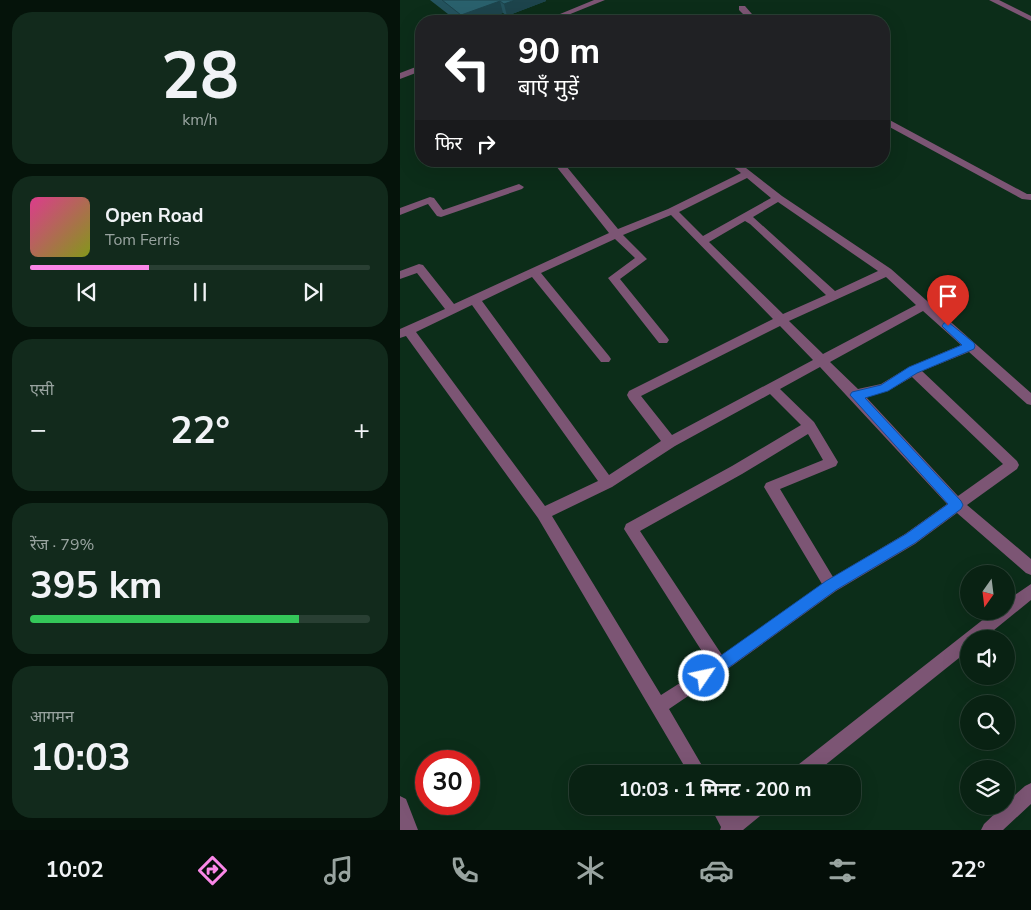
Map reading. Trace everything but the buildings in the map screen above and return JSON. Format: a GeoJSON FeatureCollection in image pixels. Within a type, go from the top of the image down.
{"type":"FeatureCollection","features":[{"type":"Feature","properties":{"kind":"street"},"geometry":{"type":"LineString","coordinates":[[564,15],[601,0]]}},
{"type":"Feature","properties":{"kind":"street"},"geometry":{"type":"LineString","coordinates":[[993,0],[1031,19]]}},
{"type":"Feature","properties":{"kind":"street"},"geometry":{"type":"LineString","coordinates":[[742,8],[748,15]]}},
{"type":"Feature","properties":{"kind":"street"},"geometry":{"type":"LineString","coordinates":[[400,76],[415,70]]}},
{"type":"Feature","properties":{"kind":"street"},"geometry":{"type":"LineString","coordinates":[[890,123],[1025,197],[1031,197]]}},
{"type":"Feature","properties":{"kind":"street"},"geometry":{"type":"LineString","coordinates":[[562,167],[616,234],[642,259],[613,278],[663,340]]}},
{"type":"Feature","properties":{"kind":"street"},"geometry":{"type":"LineString","coordinates":[[738,167],[778,198],[888,272],[1031,400]]}},
{"type":"Feature","properties":{"kind":"street"},"geometry":{"type":"LineString","coordinates":[[694,765],[543,514],[404,332],[616,234],[672,211],[747,174]]}},
{"type":"Feature","properties":{"kind":"street"},"geometry":{"type":"LineString","coordinates":[[400,212],[430,200],[442,214],[519,187]]}},
{"type":"Feature","properties":{"kind":"street"},"geometry":{"type":"LineString","coordinates":[[702,241],[778,198]]}},
{"type":"Feature","properties":{"kind":"street"},"geometry":{"type":"LineString","coordinates":[[672,211],[856,395],[957,505],[1031,568]]}},
{"type":"Feature","properties":{"kind":"street"},"geometry":{"type":"LineString","coordinates":[[746,217],[754,222],[834,296]]}},
{"type":"Feature","properties":{"kind":"street"},"geometry":{"type":"LineString","coordinates":[[400,275],[418,268],[452,310]]}},
{"type":"Feature","properties":{"kind":"street"},"geometry":{"type":"LineString","coordinates":[[534,272],[605,359]]}},
{"type":"Feature","properties":{"kind":"street"},"geometry":{"type":"LineString","coordinates":[[670,442],[633,395],[781,320],[888,272]]}},
{"type":"Feature","properties":{"kind":"street"},"geometry":{"type":"LineString","coordinates":[[474,299],[607,483]]}},
{"type":"Feature","properties":{"kind":"street"},"geometry":{"type":"LineString","coordinates":[[543,514],[607,483],[670,442],[925,305]]}},
{"type":"Feature","properties":{"kind":"street"},"geometry":{"type":"LineString","coordinates":[[856,395],[884,388],[913,370],[970,346]]}},
{"type":"Feature","properties":{"kind":"street"},"geometry":{"type":"LineString","coordinates":[[659,706],[720,666],[831,586],[910,538],[1012,465],[913,370]]}},
{"type":"Feature","properties":{"kind":"street"},"geometry":{"type":"LineString","coordinates":[[770,387],[810,426],[831,462],[771,487],[831,586]]}},
{"type":"Feature","properties":{"kind":"street"},"geometry":{"type":"LineString","coordinates":[[720,666],[631,529],[737,470],[810,426]]}},
{"type":"Feature","properties":{"kind":"street"},"geometry":{"type":"LineString","coordinates":[[1015,604],[1031,591]]}},
{"type":"Feature","properties":{"kind":"street"},"geometry":{"type":"LineString","coordinates":[[982,630],[995,620]]}},
{"type":"Feature","properties":{"kind":"street"},"geometry":{"type":"LineString","coordinates":[[811,765],[960,648]]}},
{"type":"Feature","properties":{"kind":"street"},"geometry":{"type":"LineString","coordinates":[[990,830],[1031,792]]}},
{"type":"Feature","properties":{"kind":"street"},"geometry":{"type":"LineString","coordinates":[[400,805],[410,830]]}},
{"type":"Feature","properties":{"kind":"street"},"geometry":{"type":"LineString","coordinates":[[723,815],[731,829],[748,815]]}},
{"type":"Feature","properties":{"kind":"route"},"geometry":{"type":"LineString","coordinates":[[704,676],[831,586],[910,538],[957,505],[856,395],[884,388],[913,370],[970,346],[948,326]]}}]}
